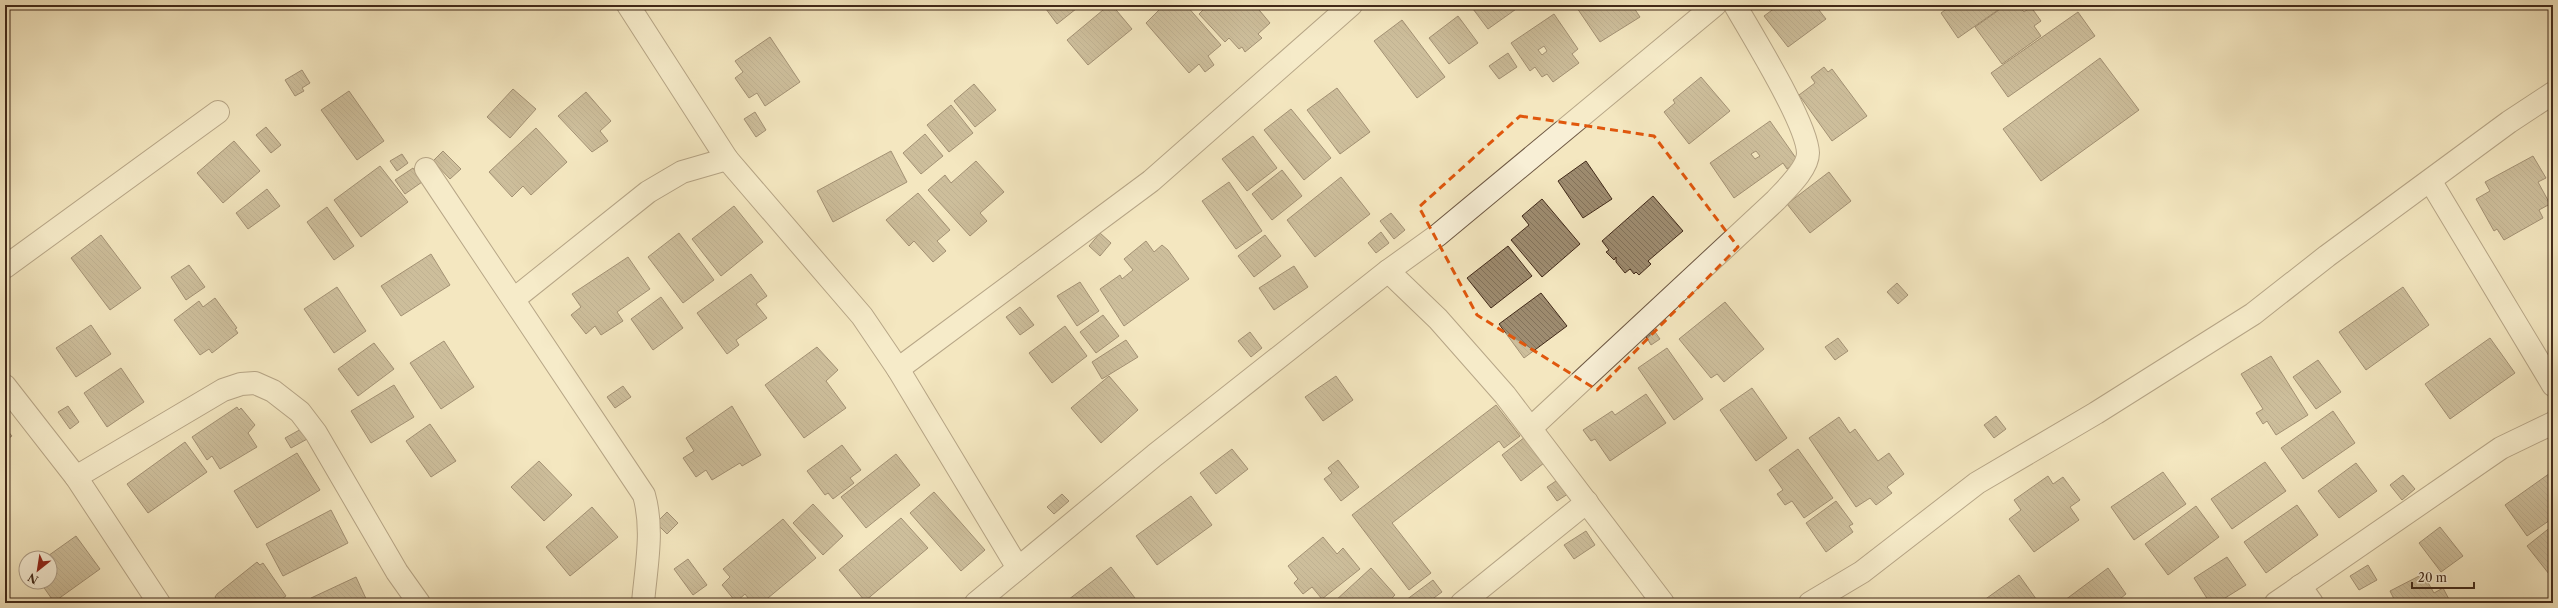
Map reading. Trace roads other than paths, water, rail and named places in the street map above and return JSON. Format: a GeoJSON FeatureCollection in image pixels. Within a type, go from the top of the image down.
{"type":"FeatureCollection","features":[{"type":"Feature","properties":{"kind":"street"},"geometry":{"type":"LineString","coordinates":[[628,5],[727,159],[862,316],[898,369],[1018,568]]}},
{"type":"Feature","properties":{"kind":"street"},"geometry":{"type":"LineString","coordinates":[[976,603],[1155,455],[1388,271],[1438,235],[1715,5]]}},
{"type":"Feature","properties":{"kind":"street"},"geometry":{"type":"LineString","coordinates":[[1531,428],[1776,200],[1798,176],[1808,154],[1803,130],[1735,5]]}},
{"type":"Feature","properties":{"kind":"street"},"geometry":{"type":"LineString","coordinates":[[898,369],[1151,181],[1348,6]]}},
{"type":"Feature","properties":{"kind":"street"},"geometry":{"type":"LineString","coordinates":[[1810,603],[1862,572],[1977,483],[2096,414],[2253,314],[2327,256],[2430,182],[2509,122],[2553,93]]}},
{"type":"Feature","properties":{"kind":"street"},"geometry":{"type":"LineString","coordinates":[[5,267],[218,112]]}},
{"type":"Feature","properties":{"kind":"street"},"geometry":{"type":"LineString","coordinates":[[514,299],[648,192],[682,172],[727,159]]}},
{"type":"Feature","properties":{"kind":"street"},"geometry":{"type":"LineString","coordinates":[[426,169],[644,495],[649,513],[650,532],[643,603]]}},
{"type":"Feature","properties":{"kind":"street"},"geometry":{"type":"LineString","coordinates":[[2430,182],[2553,386]]}},
{"type":"Feature","properties":{"kind":"street"},"geometry":{"type":"LineString","coordinates":[[1388,271],[1467,351],[1531,428],[1663,603]]}},
{"type":"Feature","properties":{"kind":"street"},"geometry":{"type":"LineString","coordinates":[[76,477],[223,390],[241,384],[255,383],[273,391],[300,412],[316,433],[397,572],[419,603]]}},
{"type":"Feature","properties":{"kind":"street"},"geometry":{"type":"LineString","coordinates":[[5,386],[76,477],[159,603]]}},
{"type":"Feature","properties":{"kind":"street"},"geometry":{"type":"LineString","coordinates":[[2276,603],[2306,595],[2501,448],[2553,423]]}},
{"type":"Feature","properties":{"kind":"street"},"geometry":{"type":"LineString","coordinates":[[1462,603],[1587,502]]}}]}
